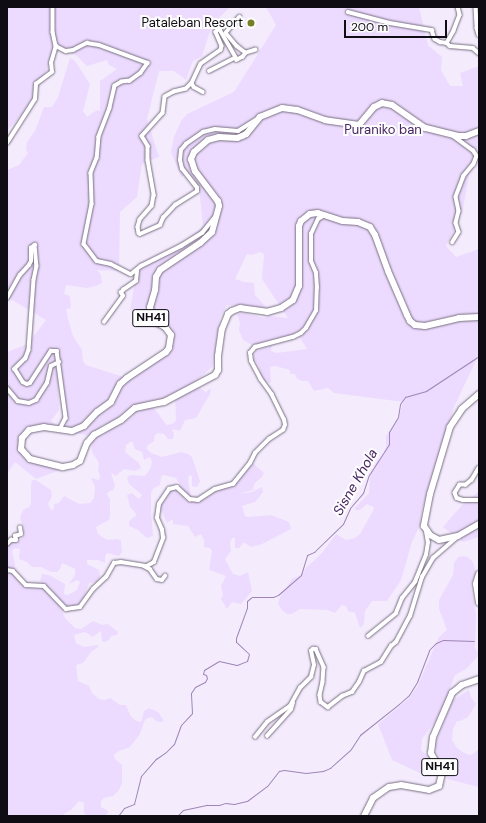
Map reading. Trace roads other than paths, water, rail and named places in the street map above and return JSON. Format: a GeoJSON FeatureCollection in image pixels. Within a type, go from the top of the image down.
{"type":"FeatureCollection","features":[{"type":"Feature","properties":{"kind":"highway","name":"NH41"},"geometry":{"type":"LineString","coordinates":[[479,131],[466,136],[451,134],[420,126],[392,105],[382,103],[374,107],[359,125],[325,120],[287,108],[275,110],[260,117],[246,134],[237,138],[214,138],[208,140],[192,155],[192,164],[195,171],[218,201],[217,215],[210,236],[160,270],[156,277],[155,290],[150,307],[150,317],[152,320],[165,327],[171,335],[170,344],[166,352],[120,384],[107,406],[97,412],[84,426],[72,431],[61,428],[36,428],[26,432],[21,442],[23,452],[30,460],[63,466],[73,466],[80,461],[87,443],[94,434],[121,420],[135,408],[164,402],[215,375],[218,370],[222,329],[228,314],[240,308],[267,312],[287,305],[293,300],[299,286],[299,226],[301,221],[310,214],[318,213],[343,221],[358,222],[366,224],[372,229],[407,315],[410,321],[415,325],[424,326],[459,318],[479,317]]}},
{"type":"Feature","properties":{"kind":"highway"},"geometry":{"type":"LineString","coordinates":[[479,394],[462,409],[450,427],[430,494],[425,515],[425,529],[434,539],[447,539],[458,536],[479,524]]}},
{"type":"Feature","properties":{"kind":"highway"},"geometry":{"type":"LineString","coordinates":[[479,574],[476,584],[479,603]]}},
{"type":"Feature","properties":{"kind":"highway","name":"NH41"},"geometry":{"type":"LineString","coordinates":[[364,816],[373,798],[389,787],[403,786],[429,790],[439,786],[442,773],[431,753],[433,737],[452,693],[462,685],[479,679]]}},
{"type":"Feature","properties":{"kind":"street"},"geometry":{"type":"LineString","coordinates":[[7,143],[35,99],[36,84],[52,72],[52,59],[56,46],[53,32],[53,7]]}},
{"type":"Feature","properties":{"kind":"street"},"geometry":{"type":"LineString","coordinates":[[447,43],[454,31],[460,15],[458,7]]}},
{"type":"Feature","properties":{"kind":"street"},"geometry":{"type":"LineString","coordinates":[[476,7],[476,28],[479,35]]}},
{"type":"Feature","properties":{"kind":"street"},"geometry":{"type":"LineString","coordinates":[[348,12],[390,23],[432,30],[435,39],[440,42],[447,43],[450,46],[473,48],[479,53]]}},
{"type":"Feature","properties":{"kind":"street"},"geometry":{"type":"LineString","coordinates":[[240,17],[226,33],[237,46],[246,53]]}},
{"type":"Feature","properties":{"kind":"street"},"geometry":{"type":"LineString","coordinates":[[234,58],[220,30],[218,30],[216,32],[222,46],[221,50],[201,64],[192,82],[186,89],[174,92],[165,97],[163,113],[142,136],[148,146],[148,160],[154,195],[152,206],[146,212],[138,227],[140,234],[160,225],[163,218],[175,205],[197,191],[197,188],[182,169],[180,160],[181,150],[186,144],[203,132],[215,129],[238,132],[255,118],[260,117]]}},
{"type":"Feature","properties":{"kind":"street"},"geometry":{"type":"LineString","coordinates":[[56,46],[66,51],[73,50],[87,43],[99,45],[148,63],[141,73],[130,81],[122,82],[115,86],[110,108],[99,137],[97,158],[90,173],[92,204],[84,244],[97,261],[111,264],[132,274],[142,266],[206,231],[210,222],[217,215]]}},
{"type":"Feature","properties":{"kind":"street"},"geometry":{"type":"LineString","coordinates":[[209,71],[234,58],[237,60],[243,57],[246,53],[256,50]]}},
{"type":"Feature","properties":{"kind":"street"},"geometry":{"type":"LineString","coordinates":[[192,82],[194,87],[203,92]]}},
{"type":"Feature","properties":{"kind":"street"},"geometry":{"type":"LineString","coordinates":[[451,134],[477,156],[474,164],[464,176],[456,197],[459,211],[456,223],[458,232],[453,242]]}},
{"type":"Feature","properties":{"kind":"street"},"geometry":{"type":"LineString","coordinates":[[7,570],[13,571],[26,585],[38,584],[44,586],[65,608],[69,610],[83,605],[93,588],[106,577],[114,563],[121,562],[149,566],[154,562],[162,542],[162,530],[157,516],[160,502],[169,489],[177,487],[190,499],[198,500],[215,489],[233,484],[250,463],[255,453],[269,439],[284,429],[284,420],[272,395],[261,380],[251,361],[250,353],[255,348],[301,332],[306,328],[316,311],[318,288],[316,273],[311,261],[311,234],[318,219],[325,216]]}},
{"type":"Feature","properties":{"kind":"street"},"geometry":{"type":"LineString","coordinates":[[7,298],[20,275],[29,265],[31,261],[30,248],[35,245],[38,266],[34,280],[29,350],[26,358],[15,370],[23,382],[27,384],[34,379],[51,351],[57,350],[66,418],[61,428]]}},
{"type":"Feature","properties":{"kind":"street"},"geometry":{"type":"LineString","coordinates":[[104,322],[123,296],[121,293],[123,290],[136,281],[136,271]]}},
{"type":"Feature","properties":{"kind":"street"},"geometry":{"type":"LineString","coordinates":[[7,388],[18,401],[29,403],[36,400],[46,383],[51,366],[59,362]]}},
{"type":"Feature","properties":{"kind":"street"},"geometry":{"type":"LineString","coordinates":[[479,468],[472,480],[466,485],[460,485],[455,493],[457,498],[463,500],[479,500]]}},
{"type":"Feature","properties":{"kind":"street"},"geometry":{"type":"LineString","coordinates":[[7,544],[11,540],[16,540],[16,536],[21,534],[20,528]]}},
{"type":"Feature","properties":{"kind":"street"},"geometry":{"type":"LineString","coordinates":[[267,736],[291,709],[294,696],[311,677],[314,665],[311,651],[313,649],[316,649],[324,667],[320,695],[321,702],[328,707],[342,696],[352,692],[360,682],[364,671],[381,662],[391,646],[396,642],[410,616],[426,555],[428,542],[425,529]]}},
{"type":"Feature","properties":{"kind":"street"},"geometry":{"type":"LineString","coordinates":[[368,636],[396,613],[402,598],[414,585],[433,558],[458,536]]}},
{"type":"Feature","properties":{"kind":"street"},"geometry":{"type":"LineString","coordinates":[[144,566],[150,569],[156,579],[162,580],[165,576]]}},
{"type":"Feature","properties":{"kind":"street"},"geometry":{"type":"LineString","coordinates":[[255,737],[267,722],[293,702]]}},
{"type":"Feature","properties":{"kind":"waterway","name":"Sisne Khola"},"geometry":{"type":"LineString","coordinates":[[118,816],[124,808],[134,804],[141,776],[156,759],[174,744],[181,725],[192,713],[191,693],[195,687],[205,682],[207,678],[206,675],[203,674],[204,670],[219,661],[237,665],[247,661],[249,654],[236,642],[236,638],[247,608],[247,601],[252,597],[273,597],[278,595],[301,575],[307,555],[314,552],[343,524],[350,508],[363,493],[369,475],[389,444],[389,432],[398,417],[400,404],[405,397],[426,391],[479,356]]}},
{"type":"Feature","properties":{"kind":"waterway"},"geometry":{"type":"LineString","coordinates":[[177,816],[183,810],[207,805],[219,805],[225,803],[234,804],[247,801],[268,785],[279,771],[284,770],[306,773],[323,771],[330,768],[351,749],[360,735],[409,695],[417,682],[429,650],[436,643],[443,640],[474,641]]}},
{"type":"Feature","properties":{"kind":"place","name":"Pataleban Resort"},"geometry":{"type":"Point","coordinates":[251,23]}},
{"type":"Feature","properties":{"kind":"park label","name":"Puraniko ban"},"geometry":{"type":"Point","coordinates":[383,130]}}]}
